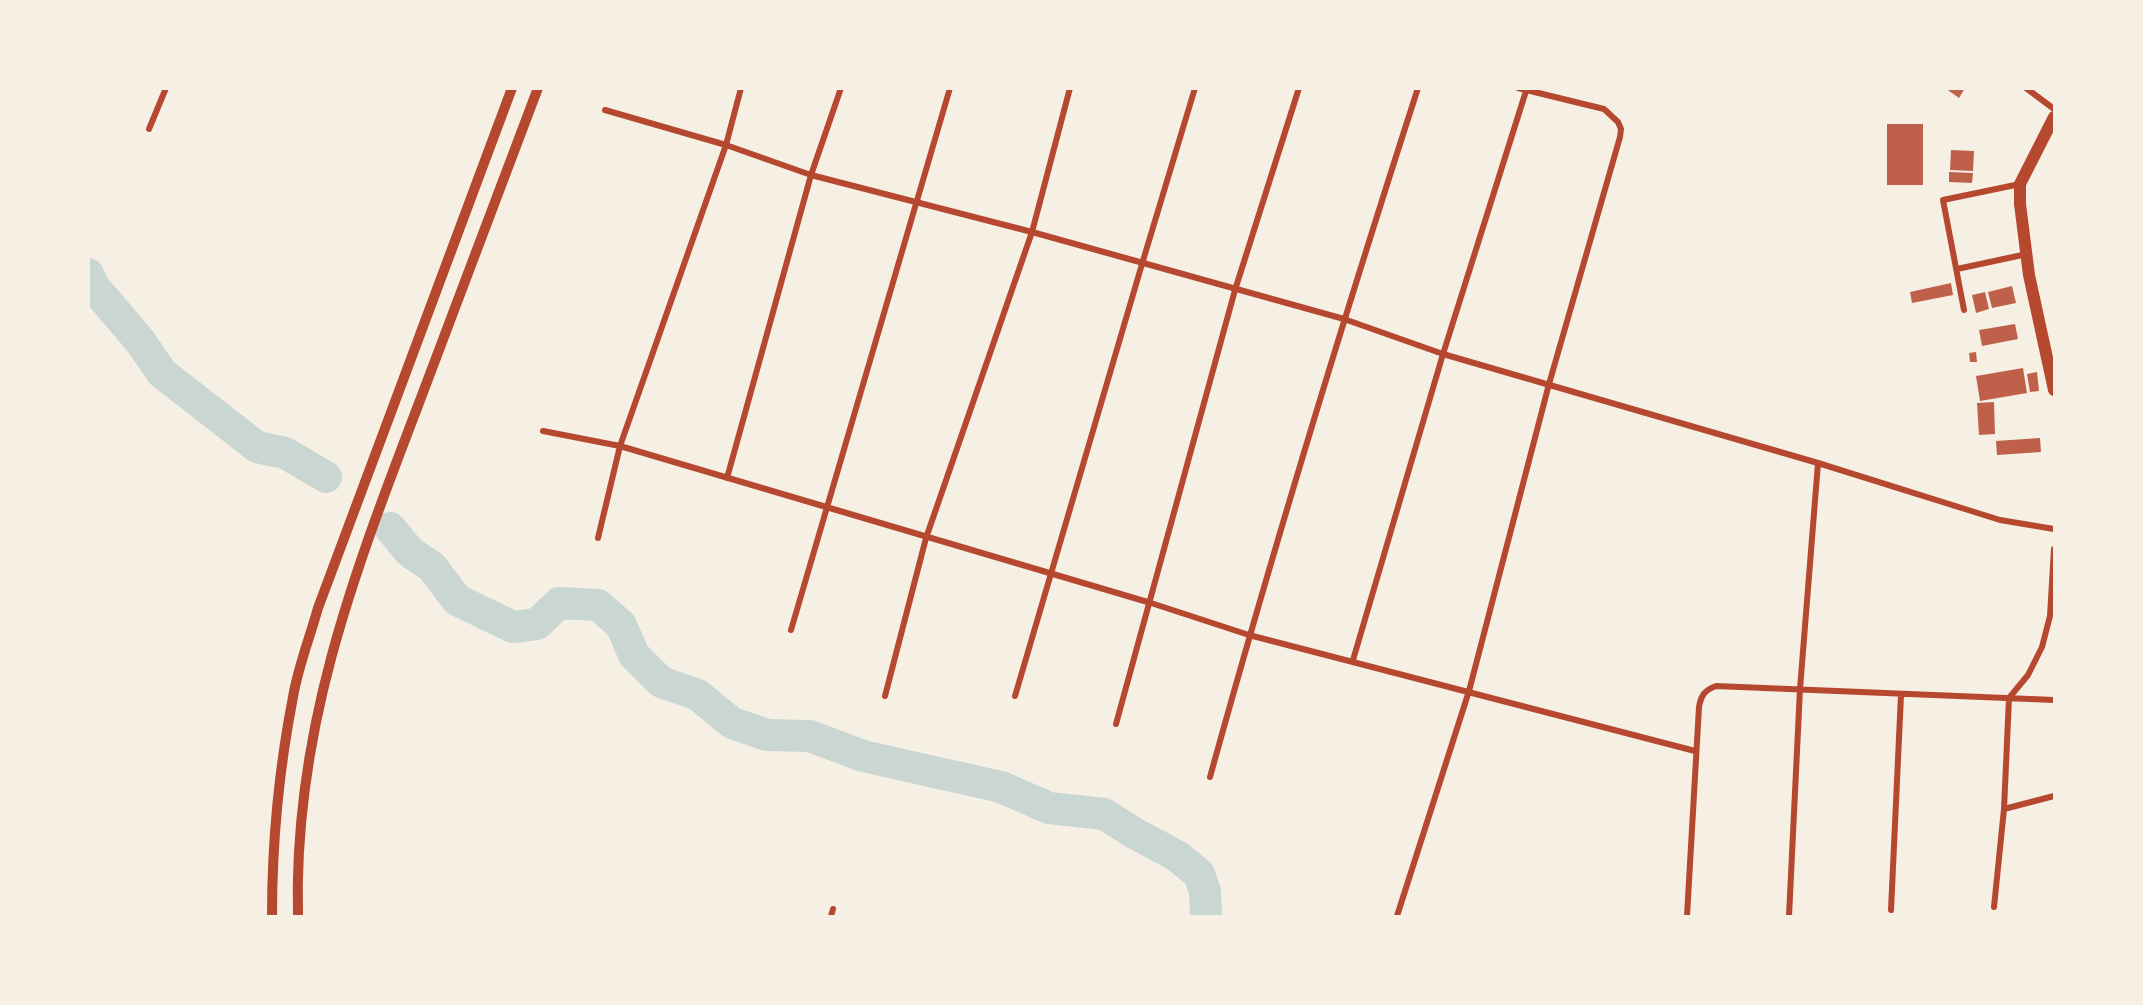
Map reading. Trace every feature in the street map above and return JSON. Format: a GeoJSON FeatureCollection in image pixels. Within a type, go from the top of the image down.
{"type":"FeatureCollection","features":[{"type":"Feature","properties":{"kind":"main road"},"geometry":{"type":"LineString","coordinates":[[2055,117],[2020,184],[2020,204],[2027,254],[2055,390]]}},
{"type":"Feature","properties":{"kind":"street"},"geometry":{"type":"LineString","coordinates":[[149,129],[166,88]]}},
{"type":"Feature","properties":{"kind":"street"},"geometry":{"type":"LineString","coordinates":[[272,916],[278,786],[293,694],[322,598],[512,88]]}},
{"type":"Feature","properties":{"kind":"street"},"geometry":{"type":"LineString","coordinates":[[298,916],[297,878],[304,789],[320,699],[342,616],[368,536],[538,88]]}},
{"type":"Feature","properties":{"kind":"street"},"geometry":{"type":"LineString","coordinates":[[598,538],[620,447],[726,145],[741,88]]}},
{"type":"Feature","properties":{"kind":"street"},"geometry":{"type":"LineString","coordinates":[[727,478],[811,175],[842,88]]}},
{"type":"Feature","properties":{"kind":"street"},"geometry":{"type":"LineString","coordinates":[[791,630],[825,507],[918,202],[950,88]]}},
{"type":"Feature","properties":{"kind":"street"},"geometry":{"type":"LineString","coordinates":[[885,696],[926,538],[1032,232],[1070,88]]}},
{"type":"Feature","properties":{"kind":"street"},"geometry":{"type":"LineString","coordinates":[[1015,696],[1195,88]]}},
{"type":"Feature","properties":{"kind":"street"},"geometry":{"type":"LineString","coordinates":[[1116,724],[1235,290],[1299,88]]}},
{"type":"Feature","properties":{"kind":"street"},"geometry":{"type":"LineString","coordinates":[[1210,777],[1344,319],[1418,88]]}},
{"type":"Feature","properties":{"kind":"street"},"geometry":{"type":"LineString","coordinates":[[1397,916],[1469,691],[1549,384],[1621,129],[1613,116],[1604,109],[1518,88]]}},
{"type":"Feature","properties":{"kind":"street"},"geometry":{"type":"LineString","coordinates":[[2026,88],[2055,109]]}},
{"type":"Feature","properties":{"kind":"street"},"geometry":{"type":"LineString","coordinates":[[1353,660],[1443,354],[1526,90]]}},
{"type":"Feature","properties":{"kind":"street"},"geometry":{"type":"LineString","coordinates":[[605,110],[726,145],[811,175],[1032,232],[1344,319],[1443,354],[2000,519],[2055,529]]}},
{"type":"Feature","properties":{"kind":"street"},"geometry":{"type":"LineString","coordinates":[[1964,310],[1943,200],[2020,184]]}},
{"type":"Feature","properties":{"kind":"street"},"geometry":{"type":"LineString","coordinates":[[1957,269],[2027,254]]}},
{"type":"Feature","properties":{"kind":"street"},"geometry":{"type":"LineString","coordinates":[[543,431],[620,447],[1151,603],[1250,635],[1695,751]]}},
{"type":"Feature","properties":{"kind":"street"},"geometry":{"type":"LineString","coordinates":[[1789,916],[1800,689],[1818,464]]}},
{"type":"Feature","properties":{"kind":"street"},"geometry":{"type":"LineString","coordinates":[[1994,907],[2004,809],[2009,698],[2028,675],[2042,647],[2050,616],[2055,549]]}},
{"type":"Feature","properties":{"kind":"street"},"geometry":{"type":"LineString","coordinates":[[1687,916],[1695,751],[1701,696],[1707,689],[1716,686],[2055,700]]}},
{"type":"Feature","properties":{"kind":"street"},"geometry":{"type":"LineString","coordinates":[[1891,910],[1901,695]]}},
{"type":"Feature","properties":{"kind":"street"},"geometry":{"type":"LineString","coordinates":[[2004,809],[2055,796]]}},
{"type":"Feature","properties":{"kind":"building"},"geometry":{"type":"Polygon","coordinates":[[[1945,88],[1965,88],[1959,98],[1945,88]]]}},
{"type":"Feature","properties":{"kind":"building"},"geometry":{"type":"Polygon","coordinates":[[[1887,124],[1923,124],[1923,185],[1887,185],[1887,124]]]}},
{"type":"Feature","properties":{"kind":"building"},"geometry":{"type":"Polygon","coordinates":[[[1951,150],[1974,151],[1973,171],[1950,170],[1951,150]]]}},
{"type":"Feature","properties":{"kind":"building"},"geometry":{"type":"Polygon","coordinates":[[[1949,172],[1973,173],[1972,183],[1949,182],[1949,172]]]}},
{"type":"Feature","properties":{"kind":"building"},"geometry":{"type":"Polygon","coordinates":[[[1951,283],[1953,295],[1912,303],[1910,292],[1951,283]]]}},
{"type":"Feature","properties":{"kind":"building"},"geometry":{"type":"Polygon","coordinates":[[[2012,286],[2016,303],[1992,308],[1988,292],[2012,286]]]}},
{"type":"Feature","properties":{"kind":"building"},"geometry":{"type":"Polygon","coordinates":[[[1985,292],[1989,309],[1976,313],[1972,295],[1985,292]]]}},
{"type":"Feature","properties":{"kind":"building"},"geometry":{"type":"Polygon","coordinates":[[[2015,324],[2018,339],[1982,346],[1979,330],[2015,324]]]}},
{"type":"Feature","properties":{"kind":"building"},"geometry":{"type":"Polygon","coordinates":[[[1976,352],[1977,362],[1970,362],[1969,353],[1976,352]]]}},
{"type":"Feature","properties":{"kind":"building"},"geometry":{"type":"Polygon","coordinates":[[[2023,368],[2027,393],[1980,401],[1976,376],[2023,368]]]}},
{"type":"Feature","properties":{"kind":"building"},"geometry":{"type":"Polygon","coordinates":[[[2037,372],[2039,391],[2030,392],[2027,374],[2037,372]]]}},
{"type":"Feature","properties":{"kind":"building"},"geometry":{"type":"Polygon","coordinates":[[[1994,402],[1995,434],[1979,435],[1977,403],[1994,402]]]}},
{"type":"Feature","properties":{"kind":"building"},"geometry":{"type":"Polygon","coordinates":[[[2040,438],[2041,452],[1997,455],[1996,441],[2040,438]]]}},
{"type":"Feature","properties":{"kind":"waterway"},"geometry":{"type":"LineString","coordinates":[[88,274],[94,287],[140,341],[162,373],[257,447],[285,453],[326,477]]}},
{"type":"Feature","properties":{"kind":"waterway"},"geometry":{"type":"LineString","coordinates":[[390,528],[410,552],[432,567],[457,600],[513,627],[537,624],[559,603],[598,605],[621,625],[634,655],[661,682],[698,695],[732,723],[767,735],[810,736],[863,756],[1001,787],[1049,808],[1104,814],[1177,856],[1199,874],[1205,891],[1206,916]]}}]}
